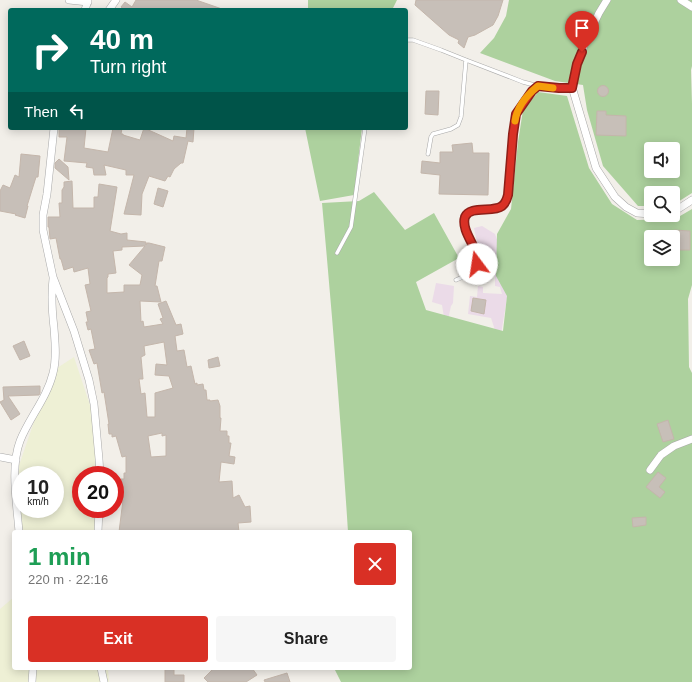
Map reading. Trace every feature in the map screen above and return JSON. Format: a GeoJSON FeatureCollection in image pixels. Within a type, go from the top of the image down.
{"type":"FeatureCollection","features":[{"type":"Feature","properties":{"kind":"street"},"geometry":{"type":"LineString","coordinates":[[69,0],[88,1]]}},
{"type":"Feature","properties":{"kind":"street"},"geometry":{"type":"LineString","coordinates":[[607,0],[586,40],[577,64],[572,88],[596,168],[615,197],[637,214],[644,214]]}},
{"type":"Feature","properties":{"kind":"street"},"geometry":{"type":"LineString","coordinates":[[681,0],[692,7]]}},
{"type":"Feature","properties":{"kind":"street"},"geometry":{"type":"LineString","coordinates":[[54,130],[47,194],[43,215],[43,230],[53,278],[74,331],[89,380],[94,404],[99,466]]}},
{"type":"Feature","properties":{"kind":"street"},"geometry":{"type":"LineString","coordinates":[[680,208],[692,200]]}},
{"type":"Feature","properties":{"kind":"street"},"geometry":{"type":"LineString","coordinates":[[19,530],[15,476],[18,449],[20,440],[47,390],[53,373],[56,345],[51,293],[53,278]]}},
{"type":"Feature","properties":{"kind":"street"},"geometry":{"type":"LineString","coordinates":[[650,470],[660,455],[674,446],[692,440]]}},
{"type":"Feature","properties":{"kind":"street"},"geometry":{"type":"LineString","coordinates":[[0,457],[16,460]]}},
{"type":"Feature","properties":{"kind":"street"},"geometry":{"type":"LineString","coordinates":[[98,530],[99,518]]}},
{"type":"Feature","properties":{"kind":"street"},"geometry":{"type":"LineString","coordinates":[[32,682],[33,670]]}},
{"type":"Feature","properties":{"kind":"street"},"geometry":{"type":"LineString","coordinates":[[101,670],[104,682]]}},
{"type":"Feature","properties":{"kind":"lane"},"geometry":{"type":"LineString","coordinates":[[408,40],[413,40],[441,50],[523,82],[538,86],[572,88]]}},
{"type":"Feature","properties":{"kind":"lane"},"geometry":{"type":"LineString","coordinates":[[428,154],[431,137],[433,134],[451,129],[458,124],[461,117],[466,60]]}},
{"type":"Feature","properties":{"kind":"lane"},"geometry":{"type":"LineString","coordinates":[[456,280],[469,274],[474,270],[477,264],[478,256],[466,231],[464,221],[468,213],[471,211],[501,207],[506,202],[516,114],[532,91],[538,86]]}},
{"type":"Feature","properties":{"kind":"lane"},"geometry":{"type":"LineString","coordinates":[[338,253],[351,227],[365,130]]}},
{"type":"Feature","properties":{"kind":"shaded area"},"geometry":{"type":"Polygon","coordinates":[[[482,226],[495,234],[500,248],[508,292],[501,334],[496,333],[491,318],[468,314],[470,296],[477,297],[478,286],[483,287],[483,293],[502,294],[500,287],[495,286],[495,274],[490,273],[478,247],[474,228],[482,226]]]}},
{"type":"Feature","properties":{"kind":"shaded area"},"geometry":{"type":"Polygon","coordinates":[[[436,283],[454,286],[453,303],[449,315],[450,323],[445,323],[442,305],[432,302],[436,283]]]}},
{"type":"Feature","properties":{"kind":"green space"},"geometry":{"type":"Polygon","coordinates":[[[308,0],[397,0],[393,8],[308,8],[308,0]]]}},
{"type":"Feature","properties":{"kind":"green space"},"geometry":{"type":"Polygon","coordinates":[[[509,0],[692,0],[692,193],[680,201],[680,186],[644,186],[644,206],[638,206],[603,166],[587,110],[583,85],[555,81],[480,53],[494,38],[506,16],[509,0]]]}},
{"type":"Feature","properties":{"kind":"green space"},"geometry":{"type":"Polygon","coordinates":[[[538,92],[567,96],[589,168],[612,204],[637,220],[644,220],[644,222],[680,222],[680,216],[692,209],[692,285],[688,299],[689,367],[692,373],[692,682],[341,682],[335,670],[412,670],[412,530],[348,530],[322,203],[359,201],[374,192],[405,230],[434,213],[459,258],[416,282],[426,310],[503,331],[507,296],[496,276],[497,234],[511,209],[523,110],[538,92]]]}},
{"type":"Feature","properties":{"kind":"green space"},"geometry":{"type":"Polygon","coordinates":[[[305,130],[362,130],[354,195],[320,201],[305,130]]]}},
{"type":"Feature","properties":{"kind":"green space"},"geometry":{"type":"Polygon","coordinates":[[[74,357],[96,423],[98,466],[72,466],[72,518],[101,518],[102,530],[20,530],[18,518],[64,518],[64,466],[19,466],[51,372],[74,357]]]}},
{"type":"Feature","properties":{"kind":"green space"},"geometry":{"type":"Polygon","coordinates":[[[12,599],[12,670],[108,670],[109,682],[0,682],[0,609],[12,599]]]}},
{"type":"Feature","properties":{"kind":"building"},"geometry":{"type":"Polygon","coordinates":[[[136,0],[196,0],[219,8],[121,7],[125,2],[132,7],[136,0]]]}},
{"type":"Feature","properties":{"kind":"building"},"geometry":{"type":"Polygon","coordinates":[[[416,0],[503,0],[498,16],[493,25],[475,35],[468,37],[464,48],[458,43],[459,40],[449,35],[415,5],[416,0]]]}},
{"type":"Feature","properties":{"kind":"building"},"geometry":{"type":"Polygon","coordinates":[[[601,86],[605,86],[607,87],[607,95],[601,96],[598,93],[598,89],[601,86]]]}},
{"type":"Feature","properties":{"kind":"building"},"geometry":{"type":"Polygon","coordinates":[[[426,91],[439,91],[438,115],[425,114],[426,91]]]}},
{"type":"Feature","properties":{"kind":"building"},"geometry":{"type":"Polygon","coordinates":[[[597,111],[606,111],[606,115],[626,116],[626,136],[596,135],[597,111]]]}},
{"type":"Feature","properties":{"kind":"building"},"geometry":{"type":"Polygon","coordinates":[[[59,130],[86,130],[84,148],[108,152],[113,130],[122,130],[121,134],[140,140],[143,130],[148,130],[173,141],[174,136],[186,138],[187,130],[194,130],[193,142],[188,141],[183,163],[174,169],[170,177],[168,176],[165,181],[149,176],[142,194],[141,215],[124,214],[134,175],[126,175],[126,170],[104,165],[106,175],[94,175],[93,168],[86,167],[87,163],[64,161],[67,137],[59,137],[59,130]]]}},
{"type":"Feature","properties":{"kind":"building"},"geometry":{"type":"Polygon","coordinates":[[[472,143],[473,153],[489,153],[488,195],[439,194],[440,175],[421,173],[422,161],[440,163],[440,152],[453,152],[452,145],[472,143]]]}},
{"type":"Feature","properties":{"kind":"building"},"geometry":{"type":"Polygon","coordinates":[[[21,154],[40,156],[38,177],[36,177],[25,218],[15,215],[16,214],[0,211],[0,191],[3,185],[10,188],[15,175],[19,177],[21,154]]]}},
{"type":"Feature","properties":{"kind":"building"},"geometry":{"type":"Polygon","coordinates":[[[59,159],[68,167],[69,180],[55,168],[55,163],[59,159]]]}},
{"type":"Feature","properties":{"kind":"building"},"geometry":{"type":"Polygon","coordinates":[[[72,181],[73,208],[94,208],[94,197],[98,197],[99,184],[117,187],[110,231],[121,234],[127,233],[127,240],[146,242],[146,245],[149,243],[165,247],[162,261],[159,261],[155,286],[157,286],[161,302],[140,301],[141,322],[143,321],[144,327],[163,324],[160,319],[163,318],[158,304],[166,301],[176,325],[181,324],[183,334],[175,336],[177,351],[184,350],[187,367],[191,366],[195,384],[203,384],[204,390],[206,390],[207,400],[218,400],[221,418],[220,431],[227,431],[229,443],[231,443],[229,456],[235,457],[234,464],[221,462],[219,482],[232,481],[233,498],[239,495],[245,507],[250,506],[251,522],[238,523],[239,530],[119,530],[121,518],[124,518],[124,473],[126,473],[126,456],[122,457],[116,436],[112,437],[112,434],[109,434],[104,392],[102,393],[97,363],[94,364],[89,350],[95,349],[91,329],[88,330],[86,322],[88,322],[86,312],[91,311],[85,285],[90,284],[88,268],[74,272],[73,267],[64,270],[60,259],[56,238],[50,239],[48,217],[60,217],[59,203],[62,203],[62,190],[64,187],[64,182],[72,181]],[[145,246],[122,247],[122,250],[113,251],[116,273],[108,274],[107,293],[124,292],[124,285],[140,285],[142,275],[129,265],[145,246]],[[164,342],[144,346],[145,355],[141,357],[143,379],[139,379],[141,394],[145,393],[147,417],[155,417],[155,393],[173,388],[169,376],[155,375],[156,364],[167,365],[164,342]],[[162,433],[148,436],[151,457],[166,456],[166,435],[162,436],[162,433]]]}},
{"type":"Feature","properties":{"kind":"building"},"geometry":{"type":"Polygon","coordinates":[[[158,188],[168,191],[163,207],[154,204],[158,188]]]}},
{"type":"Feature","properties":{"kind":"building"},"geometry":{"type":"Polygon","coordinates":[[[680,230],[690,231],[690,250],[680,250],[680,230]]]}},
{"type":"Feature","properties":{"kind":"building"},"geometry":{"type":"Polygon","coordinates":[[[473,298],[486,300],[484,314],[471,311],[473,298]]]}},
{"type":"Feature","properties":{"kind":"building"},"geometry":{"type":"Polygon","coordinates":[[[24,341],[30,356],[20,360],[13,346],[24,341]]]}},
{"type":"Feature","properties":{"kind":"building"},"geometry":{"type":"Polygon","coordinates":[[[218,357],[220,366],[209,368],[208,360],[218,357]]]}},
{"type":"Feature","properties":{"kind":"building"},"geometry":{"type":"Polygon","coordinates":[[[40,386],[39,395],[8,396],[20,414],[11,420],[0,402],[4,400],[3,387],[40,386]]]}},
{"type":"Feature","properties":{"kind":"building"},"geometry":{"type":"Polygon","coordinates":[[[668,420],[674,439],[663,442],[657,424],[668,420]]]}},
{"type":"Feature","properties":{"kind":"building"},"geometry":{"type":"Polygon","coordinates":[[[658,472],[666,478],[659,487],[665,492],[660,498],[646,487],[658,472]]]}},
{"type":"Feature","properties":{"kind":"building"},"geometry":{"type":"Polygon","coordinates":[[[646,517],[646,525],[633,527],[632,518],[646,517]]]}},
{"type":"Feature","properties":{"kind":"building"},"geometry":{"type":"Polygon","coordinates":[[[165,670],[174,670],[174,675],[184,675],[184,682],[165,682],[165,670]]]}},
{"type":"Feature","properties":{"kind":"building"},"geometry":{"type":"Polygon","coordinates":[[[212,670],[253,670],[257,675],[246,682],[208,682],[204,678],[212,670]]]}},
{"type":"Feature","properties":{"kind":"building"},"geometry":{"type":"Polygon","coordinates":[[[287,673],[290,682],[265,682],[264,680],[287,673]]]}},
{"type":"Feature","properties":{"kind":"slow traffic"},"geometry":{"type":"LineString","coordinates":[[515,121],[516,114],[532,91],[538,86],[553,88]]}},
{"type":"Feature","properties":{"kind":"route"},"geometry":{"type":"LineString","coordinates":[[477,264],[478,256],[466,231],[464,221],[468,213],[471,211],[501,207],[506,202],[516,114],[532,91],[538,86],[572,88],[577,64],[582,52]]}}]}
